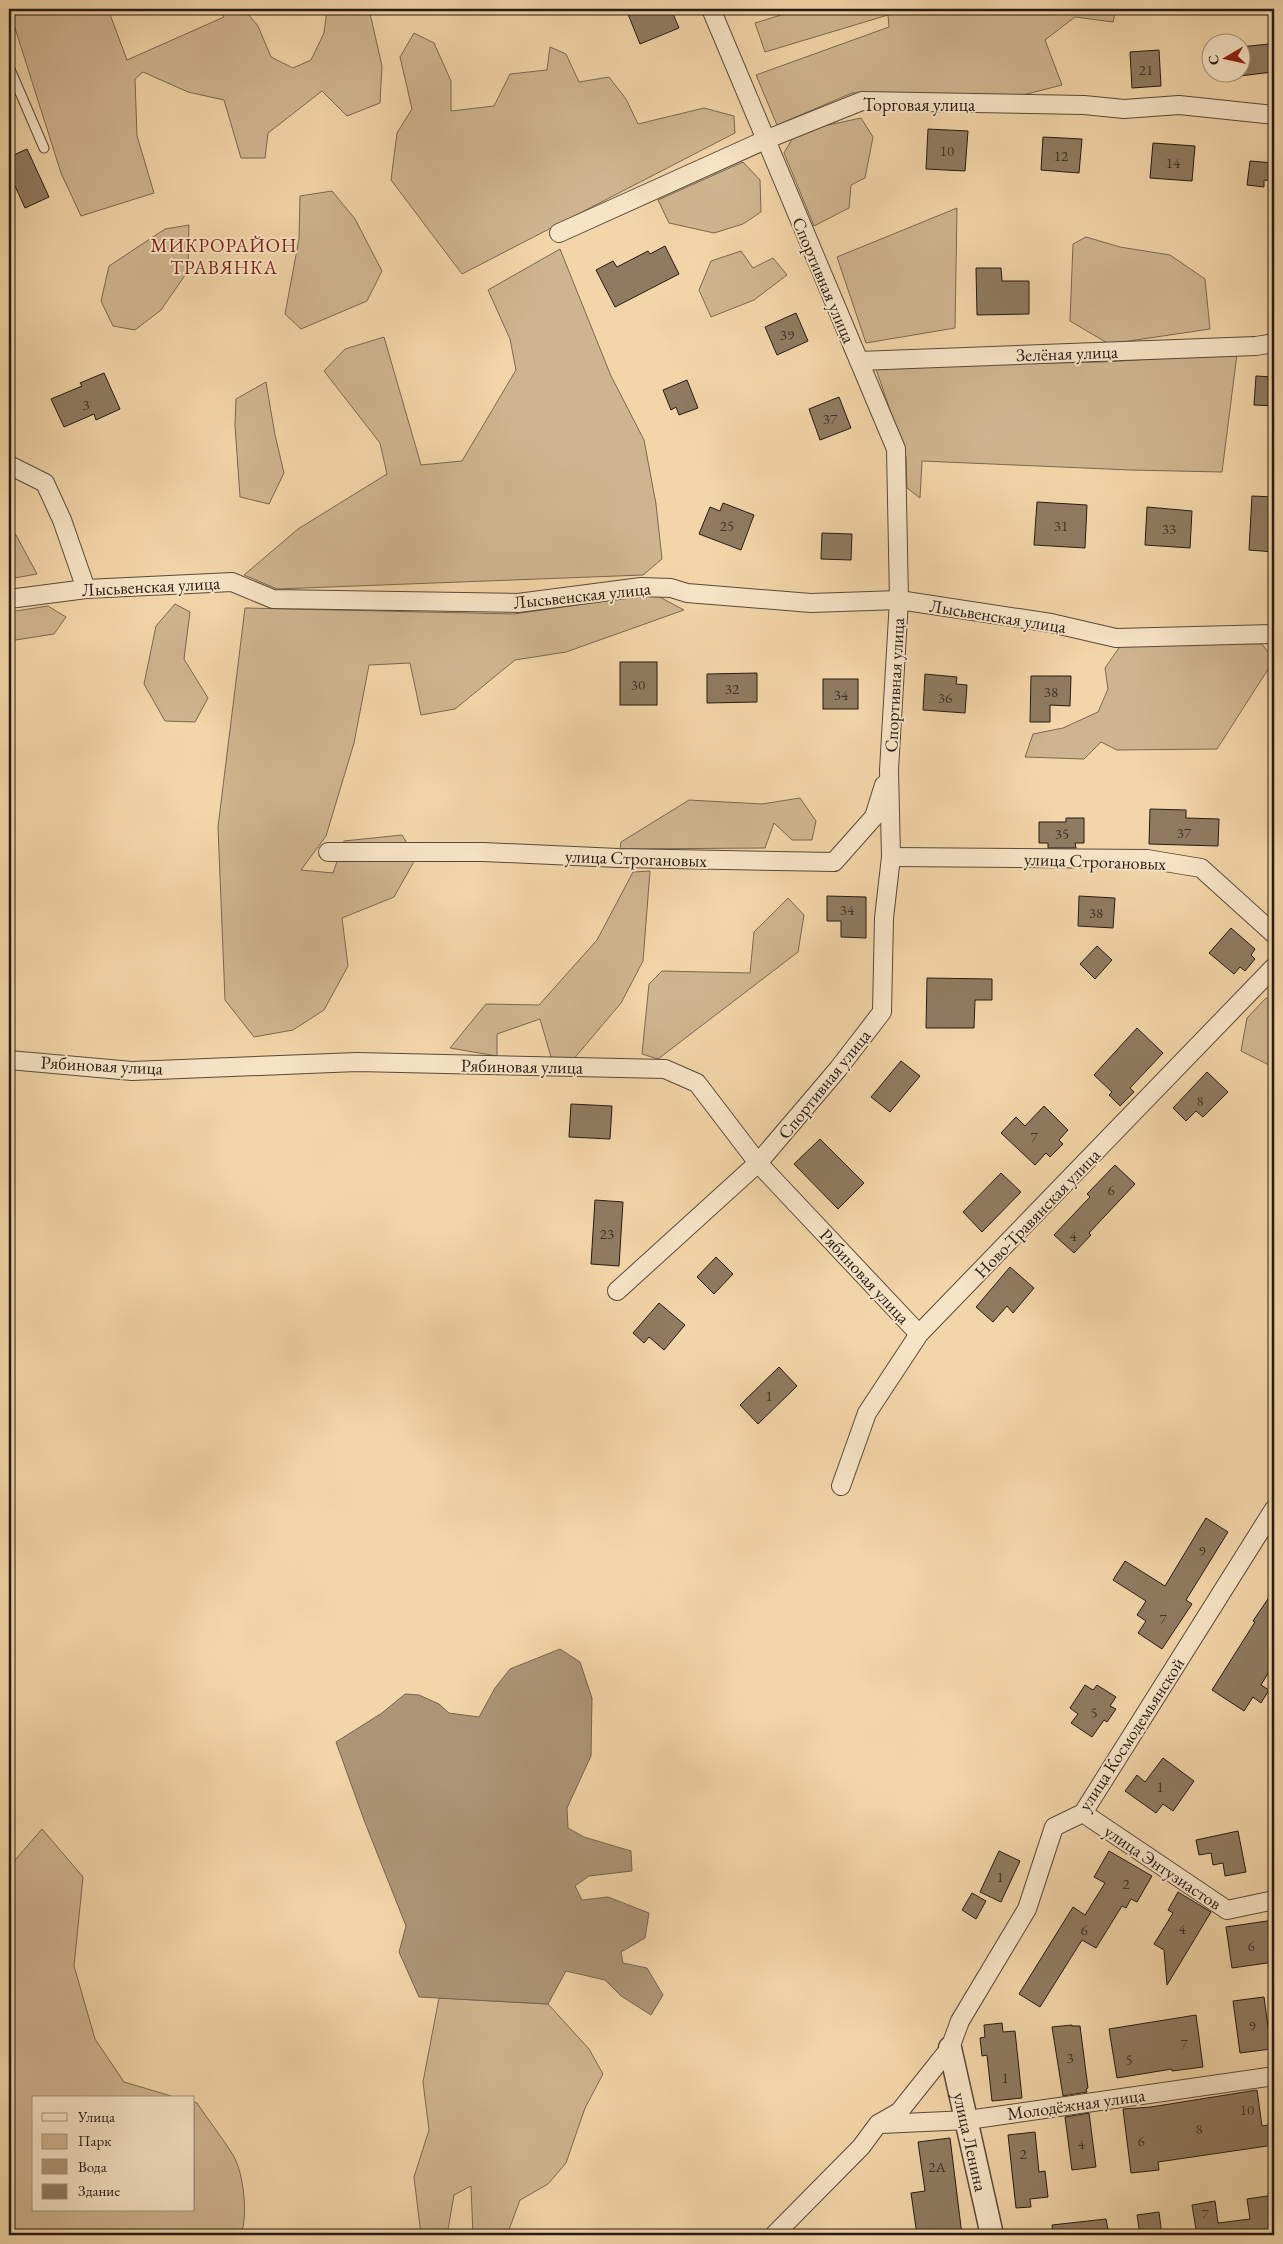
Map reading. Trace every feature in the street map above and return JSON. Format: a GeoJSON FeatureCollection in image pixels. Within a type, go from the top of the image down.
{"type":"FeatureCollection","features":[{"type":"Feature","properties":{"kind":"street","name":"Спортивная улица"},"geometry":{"type":"LineString","coordinates":[[617,1291],[758,1163],[838,1069],[882,1012],[884,918],[890,857],[889,770],[899,600],[896,449],[711,9]]}},
{"type":"Feature","properties":{"kind":"street","name":"Торговая улица"},"geometry":{"type":"LineString","coordinates":[[559,233],[765,140],[862,101],[1084,106],[1124,109],[1179,106],[1274,115]]}},
{"type":"Feature","properties":{"kind":"street","name":"Зелёная улица"},"geometry":{"type":"LineString","coordinates":[[859,361],[1256,346],[1274,343]]}},
{"type":"Feature","properties":{"kind":"street"},"geometry":{"type":"LineString","coordinates":[[9,465],[44,483],[62,520],[86,588]]}},
{"type":"Feature","properties":{"kind":"street","name":"Лысьвенская улица"},"geometry":{"type":"LineString","coordinates":[[9,599],[86,588],[232,582],[273,599],[518,603],[642,586],[671,588],[687,593],[811,603],[899,600],[1051,624],[1116,638],[1274,634]]}},
{"type":"Feature","properties":{"kind":"street","name":"улица Строгановых"},"geometry":{"type":"LineString","coordinates":[[328,852],[483,852],[618,858],[834,862],[874,818],[889,770]]}},
{"type":"Feature","properties":{"kind":"street","name":"улица Строгановых"},"geometry":{"type":"LineString","coordinates":[[890,857],[1147,859],[1201,868],[1274,934]]}},
{"type":"Feature","properties":{"kind":"street","name":"Ново-Травянская улица"},"geometry":{"type":"LineString","coordinates":[[841,1486],[867,1412],[919,1334],[1274,967]]}},
{"type":"Feature","properties":{"kind":"street","name":"Рябиновая улица"},"geometry":{"type":"LineString","coordinates":[[9,1060],[132,1071],[357,1062],[665,1070],[698,1083],[758,1163],[919,1334]]}},
{"type":"Feature","properties":{"kind":"street","name":"улица Космодемьянской"},"geometry":{"type":"LineString","coordinates":[[774,2235],[861,2147],[878,2124],[899,2112],[950,2048],[960,2021],[1027,1909],[1054,1828],[1083,1813],[1273,1515]]}},
{"type":"Feature","properties":{"kind":"street","name":"улица Энтузиастов"},"geometry":{"type":"LineString","coordinates":[[1083,1813],[1227,1910],[1274,1900]]}},
{"type":"Feature","properties":{"kind":"street","name":"улица Ленина"},"geometry":{"type":"LineString","coordinates":[[950,2048],[968,2120],[992,2235]]}},
{"type":"Feature","properties":{"kind":"street","name":"Молодёжная улица"},"geometry":{"type":"LineString","coordinates":[[878,2124],[968,2120],[1274,2076]]}},
{"type":"Feature","properties":{"kind":"lane"},"geometry":{"type":"LineString","coordinates":[[9,67],[44,148]]}},
{"type":"Feature","properties":{"kind":"green space"},"geometry":{"type":"Polygon","coordinates":[[[9,9],[108,9],[127,60],[224,17],[218,9],[244,9],[258,26],[271,57],[293,68],[311,60],[324,33],[327,9],[369,9],[382,66],[380,103],[347,116],[322,91],[268,133],[265,158],[241,158],[224,100],[188,92],[143,72],[135,79],[137,136],[154,193],[81,216],[61,173],[9,9]]]}},
{"type":"Feature","properties":{"kind":"green space"},"geometry":{"type":"Polygon","coordinates":[[[800,9],[1116,9],[1113,22],[1075,17],[1045,40],[1062,85],[1023,95],[852,93],[777,125],[756,75],[889,27],[888,15],[765,52],[755,23],[800,9]]]}},
{"type":"Feature","properties":{"kind":"green space"},"geometry":{"type":"Polygon","coordinates":[[[414,33],[434,43],[451,81],[451,111],[494,106],[510,74],[547,70],[550,47],[566,54],[579,82],[609,77],[626,99],[638,124],[704,108],[734,116],[735,133],[462,274],[391,180],[397,133],[412,109],[400,57],[414,33]]]}},
{"type":"Feature","properties":{"kind":"green space"},"geometry":{"type":"Polygon","coordinates":[[[861,118],[873,137],[865,178],[851,185],[849,208],[814,226],[784,153],[796,132],[861,118]]]}},
{"type":"Feature","properties":{"kind":"green space"},"geometry":{"type":"Polygon","coordinates":[[[743,162],[760,180],[761,212],[743,224],[714,233],[669,223],[658,200],[743,162]]]}},
{"type":"Feature","properties":{"kind":"green space"},"geometry":{"type":"Polygon","coordinates":[[[332,191],[355,219],[382,271],[367,301],[301,329],[285,314],[299,239],[300,196],[332,191]]]}},
{"type":"Feature","properties":{"kind":"green space"},"geometry":{"type":"Polygon","coordinates":[[[957,208],[955,328],[866,343],[837,257],[957,208]]]}},
{"type":"Feature","properties":{"kind":"green space"},"geometry":{"type":"Polygon","coordinates":[[[189,225],[188,271],[161,310],[135,330],[113,326],[101,301],[109,266],[165,229],[189,225]]]}},
{"type":"Feature","properties":{"kind":"green space"},"geometry":{"type":"Polygon","coordinates":[[[1086,237],[1120,247],[1170,255],[1205,279],[1210,329],[1109,344],[1070,321],[1073,244],[1086,237]]]}},
{"type":"Feature","properties":{"kind":"green space"},"geometry":{"type":"Polygon","coordinates":[[[560,249],[611,376],[644,440],[656,504],[662,559],[643,575],[277,589],[244,575],[298,529],[387,474],[380,443],[324,371],[345,349],[384,337],[421,465],[462,461],[516,370],[510,339],[488,290],[560,249]]]}},
{"type":"Feature","properties":{"kind":"green space"},"geometry":{"type":"Polygon","coordinates":[[[741,251],[753,268],[773,258],[787,275],[754,300],[711,317],[699,290],[711,261],[741,251]]]}},
{"type":"Feature","properties":{"kind":"green space"},"geometry":{"type":"Polygon","coordinates":[[[1237,354],[1222,472],[922,461],[920,498],[907,488],[906,457],[875,366],[1103,362],[1237,354]]]}},
{"type":"Feature","properties":{"kind":"green space"},"geometry":{"type":"Polygon","coordinates":[[[266,382],[284,473],[269,504],[240,497],[235,425],[236,399],[266,382]]]}},
{"type":"Feature","properties":{"kind":"green space"},"geometry":{"type":"Polygon","coordinates":[[[9,533],[16,535],[37,574],[9,579],[9,533]]]}},
{"type":"Feature","properties":{"kind":"green space"},"geometry":{"type":"Polygon","coordinates":[[[654,594],[684,610],[566,652],[515,660],[455,709],[421,715],[410,663],[369,665],[354,743],[326,836],[301,870],[333,873],[344,841],[402,835],[416,858],[394,897],[342,918],[348,966],[324,1010],[293,1030],[254,1037],[225,1000],[218,827],[245,608],[514,614],[654,594]]]}},
{"type":"Feature","properties":{"kind":"green space"},"geometry":{"type":"Polygon","coordinates":[[[175,604],[190,612],[184,659],[208,698],[195,722],[165,721],[144,684],[156,626],[175,604]]]}},
{"type":"Feature","properties":{"kind":"green space"},"geometry":{"type":"Polygon","coordinates":[[[48,606],[66,617],[54,634],[9,641],[9,612],[48,606]]]}},
{"type":"Feature","properties":{"kind":"green space"},"geometry":{"type":"Polygon","coordinates":[[[1123,642],[1262,644],[1274,660],[1217,749],[1117,750],[1101,742],[1084,759],[1025,757],[1033,734],[1063,728],[1098,712],[1108,689],[1105,668],[1123,642]]]}},
{"type":"Feature","properties":{"kind":"green space"},"geometry":{"type":"Polygon","coordinates":[[[800,798],[816,821],[812,840],[792,840],[774,823],[765,848],[620,849],[621,842],[689,800],[762,804],[800,798]]]}},
{"type":"Feature","properties":{"kind":"green space"},"geometry":{"type":"Polygon","coordinates":[[[650,871],[643,961],[621,1003],[572,1061],[551,1057],[540,1019],[497,1034],[497,1056],[450,1048],[486,1004],[539,1005],[597,940],[633,872],[650,871]]]}},
{"type":"Feature","properties":{"kind":"green space"},"geometry":{"type":"Polygon","coordinates":[[[788,898],[804,915],[798,952],[658,1059],[642,1054],[649,984],[662,971],[750,973],[754,932],[788,898]]]}},
{"type":"Feature","properties":{"kind":"green space"},"geometry":{"type":"Polygon","coordinates":[[[1266,998],[1274,1000],[1273,1067],[1241,1051],[1247,1018],[1266,998]]]}},
{"type":"Feature","properties":{"kind":"green space"},"geometry":{"type":"Polygon","coordinates":[[[42,1829],[83,1877],[74,1966],[95,2039],[124,2082],[171,2096],[32,2096],[32,2212],[195,2212],[195,2102],[237,2163],[244,2194],[244,2216],[241,2235],[9,2235],[9,1867],[42,1829]]]}},
{"type":"Feature","properties":{"kind":"green space"},"geometry":{"type":"Polygon","coordinates":[[[439,1998],[548,2004],[589,2049],[603,2074],[585,2108],[566,2163],[548,2184],[520,2200],[507,2235],[473,2235],[471,2186],[454,2195],[447,2235],[421,2235],[414,2177],[429,2130],[423,2082],[439,1998]]]}},
{"type":"Feature","properties":{"kind":"water"},"geometry":{"type":"Polygon","coordinates":[[[560,1649],[580,1662],[592,1698],[591,1756],[567,1808],[568,1828],[584,1837],[631,1851],[632,1871],[589,1876],[575,1886],[582,1900],[608,1897],[649,1913],[645,1938],[621,1952],[623,1963],[647,1968],[663,1995],[651,2015],[621,1996],[605,1980],[566,1971],[548,2004],[419,1997],[399,1952],[406,1926],[364,1820],[336,1742],[382,1713],[405,1694],[419,1695],[439,1704],[449,1713],[479,1717],[495,1688],[510,1669],[560,1649]]]}},
{"type":"Feature","properties":{"kind":"building"},"geometry":{"type":"Polygon","coordinates":[[[626,9],[671,9],[679,28],[640,44],[626,9]]]}},
{"type":"Feature","properties":{"kind":"building"},"geometry":{"type":"Polygon","coordinates":[[[1269,44],[1272,72],[1250,75],[1250,46],[1269,44]]]}},
{"type":"Feature","properties":{"kind":"building"},"geometry":{"type":"Polygon","coordinates":[[[1159,50],[1161,86],[1132,88],[1130,52],[1159,50]]]}},
{"type":"Feature","properties":{"kind":"building"},"geometry":{"type":"Polygon","coordinates":[[[928,129],[968,131],[965,171],[926,169],[928,129]]]}},
{"type":"Feature","properties":{"kind":"building"},"geometry":{"type":"Polygon","coordinates":[[[1043,137],[1082,139],[1079,173],[1041,170],[1043,137]]]}},
{"type":"Feature","properties":{"kind":"building"},"geometry":{"type":"Polygon","coordinates":[[[1153,143],[1195,146],[1192,181],[1150,178],[1153,143]]]}},
{"type":"Feature","properties":{"kind":"building"},"geometry":{"type":"Polygon","coordinates":[[[27,149],[49,197],[25,208],[9,173],[9,157],[27,149]]]}},
{"type":"Feature","properties":{"kind":"building"},"geometry":{"type":"Polygon","coordinates":[[[1250,161],[1274,163],[1274,181],[1264,180],[1264,187],[1247,185],[1250,161]]]}},
{"type":"Feature","properties":{"kind":"building"},"geometry":{"type":"Polygon","coordinates":[[[665,246],[679,274],[615,307],[596,270],[613,261],[617,267],[648,251],[650,254],[665,246]]]}},
{"type":"Feature","properties":{"kind":"building"},"geometry":{"type":"Polygon","coordinates":[[[976,268],[1001,268],[1002,281],[1029,281],[1029,314],[977,315],[976,268]]]}},
{"type":"Feature","properties":{"kind":"building"},"geometry":{"type":"Polygon","coordinates":[[[796,313],[808,341],[777,355],[765,327],[796,313]]]}},
{"type":"Feature","properties":{"kind":"building"},"geometry":{"type":"Polygon","coordinates":[[[104,373],[120,409],[96,420],[94,414],[64,427],[51,399],[82,386],[80,383],[104,373]]]}},
{"type":"Feature","properties":{"kind":"building"},"geometry":{"type":"Polygon","coordinates":[[[1256,376],[1274,377],[1274,406],[1254,405],[1256,376]]]}},
{"type":"Feature","properties":{"kind":"building"},"geometry":{"type":"Polygon","coordinates":[[[687,380],[698,408],[679,415],[676,407],[671,410],[663,390],[687,380]]]}},
{"type":"Feature","properties":{"kind":"building"},"geometry":{"type":"Polygon","coordinates":[[[839,397],[851,428],[820,440],[809,409],[839,397]]]}},
{"type":"Feature","properties":{"kind":"building"},"geometry":{"type":"Polygon","coordinates":[[[1252,496],[1274,497],[1274,552],[1249,550],[1252,496]]]}},
{"type":"Feature","properties":{"kind":"building"},"geometry":{"type":"Polygon","coordinates":[[[1037,502],[1087,505],[1085,548],[1034,545],[1037,502]]]}},
{"type":"Feature","properties":{"kind":"building"},"geometry":{"type":"Polygon","coordinates":[[[723,503],[754,515],[741,550],[699,534],[710,507],[720,511],[723,503]]]}},
{"type":"Feature","properties":{"kind":"building"},"geometry":{"type":"Polygon","coordinates":[[[1147,507],[1192,511],[1190,548],[1145,545],[1147,507]]]}},
{"type":"Feature","properties":{"kind":"building"},"geometry":{"type":"Polygon","coordinates":[[[822,533],[852,534],[851,560],[821,559],[822,533]]]}},
{"type":"Feature","properties":{"kind":"building"},"geometry":{"type":"Polygon","coordinates":[[[620,662],[657,662],[657,705],[620,705],[620,662]]]}},
{"type":"Feature","properties":{"kind":"building"},"geometry":{"type":"Polygon","coordinates":[[[757,673],[757,702],[707,703],[707,674],[757,673]]]}},
{"type":"Feature","properties":{"kind":"building"},"geometry":{"type":"Polygon","coordinates":[[[925,674],[957,677],[956,684],[967,685],[965,713],[923,710],[925,674]]]}},
{"type":"Feature","properties":{"kind":"building"},"geometry":{"type":"Polygon","coordinates":[[[1031,676],[1071,676],[1070,706],[1050,705],[1050,722],[1030,722],[1031,676]]]}},
{"type":"Feature","properties":{"kind":"building"},"geometry":{"type":"Polygon","coordinates":[[[823,679],[858,679],[858,709],[823,709],[823,679]]]}},
{"type":"Feature","properties":{"kind":"building"},"geometry":{"type":"Polygon","coordinates":[[[1150,809],[1186,810],[1186,818],[1219,819],[1218,846],[1149,844],[1150,809]]]}},
{"type":"Feature","properties":{"kind":"building"},"geometry":{"type":"Polygon","coordinates":[[[1066,818],[1084,818],[1084,843],[1075,843],[1076,848],[1048,848],[1048,843],[1039,843],[1039,822],[1066,822],[1066,818]]]}},
{"type":"Feature","properties":{"kind":"building"},"geometry":{"type":"Polygon","coordinates":[[[827,896],[866,897],[866,938],[841,937],[841,921],[827,921],[827,896]]]}},
{"type":"Feature","properties":{"kind":"building"},"geometry":{"type":"Polygon","coordinates":[[[1079,896],[1115,898],[1113,928],[1078,926],[1079,896]]]}},
{"type":"Feature","properties":{"kind":"building"},"geometry":{"type":"Polygon","coordinates":[[[1231,928],[1255,949],[1251,955],[1255,959],[1245,971],[1240,967],[1234,974],[1209,953],[1231,928]]]}},
{"type":"Feature","properties":{"kind":"building"},"geometry":{"type":"Polygon","coordinates":[[[1097,946],[1112,960],[1095,979],[1080,964],[1097,946]]]}},
{"type":"Feature","properties":{"kind":"building"},"geometry":{"type":"Polygon","coordinates":[[[927,978],[992,979],[992,1000],[975,1000],[974,1028],[926,1028],[927,978]]]}},
{"type":"Feature","properties":{"kind":"building"},"geometry":{"type":"Polygon","coordinates":[[[1137,1028],[1163,1053],[1130,1088],[1134,1092],[1120,1106],[1109,1095],[1112,1092],[1094,1075],[1137,1028]]]}},
{"type":"Feature","properties":{"kind":"building"},"geometry":{"type":"Polygon","coordinates":[[[901,1061],[920,1076],[890,1112],[871,1097],[901,1061]]]}},
{"type":"Feature","properties":{"kind":"building"},"geometry":{"type":"Polygon","coordinates":[[[1207,1072],[1228,1092],[1203,1117],[1196,1111],[1186,1121],[1173,1108],[1207,1072]]]}},
{"type":"Feature","properties":{"kind":"building"},"geometry":{"type":"Polygon","coordinates":[[[571,1104],[612,1106],[610,1139],[569,1137],[571,1104]]]}},
{"type":"Feature","properties":{"kind":"building"},"geometry":{"type":"Polygon","coordinates":[[[1044,1106],[1068,1130],[1059,1140],[1063,1144],[1050,1157],[1046,1153],[1035,1165],[1001,1133],[1016,1117],[1025,1126],[1044,1106]]]}},
{"type":"Feature","properties":{"kind":"building"},"geometry":{"type":"Polygon","coordinates":[[[820,1139],[864,1183],[838,1209],[794,1164],[820,1139]]]}},
{"type":"Feature","properties":{"kind":"building"},"geometry":{"type":"Polygon","coordinates":[[[1115,1165],[1135,1184],[1089,1233],[1091,1235],[1074,1253],[1054,1235],[1090,1197],[1087,1194],[1115,1165]]]}},
{"type":"Feature","properties":{"kind":"building"},"geometry":{"type":"Polygon","coordinates":[[[1001,1173],[1021,1192],[982,1232],[963,1212],[1001,1173]]]}},
{"type":"Feature","properties":{"kind":"building"},"geometry":{"type":"Polygon","coordinates":[[[595,1200],[623,1202],[619,1266],[591,1264],[595,1200]]]}},
{"type":"Feature","properties":{"kind":"building"},"geometry":{"type":"Polygon","coordinates":[[[716,1257],[733,1274],[714,1294],[697,1277],[716,1257]]]}},
{"type":"Feature","properties":{"kind":"building"},"geometry":{"type":"Polygon","coordinates":[[[1010,1267],[1034,1288],[1013,1313],[1007,1306],[993,1322],[976,1307],[1010,1267]]]}},
{"type":"Feature","properties":{"kind":"building"},"geometry":{"type":"Polygon","coordinates":[[[659,1303],[685,1325],[664,1350],[649,1337],[644,1343],[633,1333],[659,1303]]]}},
{"type":"Feature","properties":{"kind":"building"},"geometry":{"type":"Polygon","coordinates":[[[779,1367],[797,1386],[758,1424],[740,1405],[779,1367]]]}},
{"type":"Feature","properties":{"kind":"building"},"geometry":{"type":"Polygon","coordinates":[[[1206,1518],[1228,1532],[1186,1600],[1192,1604],[1162,1649],[1138,1633],[1146,1621],[1137,1615],[1146,1601],[1113,1580],[1125,1561],[1165,1586],[1206,1518]]]}},
{"type":"Feature","properties":{"kind":"building"},"geometry":{"type":"Polygon","coordinates":[[[1274,1590],[1274,1663],[1261,1685],[1269,1690],[1261,1703],[1253,1697],[1244,1711],[1212,1690],[1255,1622],[1253,1621],[1274,1590]]]}},
{"type":"Feature","properties":{"kind":"building"},"geometry":{"type":"Polygon","coordinates":[[[1085,1685],[1093,1690],[1097,1685],[1116,1697],[1110,1706],[1116,1709],[1107,1722],[1104,1720],[1092,1737],[1071,1723],[1078,1714],[1070,1708],[1085,1685]]]}},
{"type":"Feature","properties":{"kind":"building"},"geometry":{"type":"Polygon","coordinates":[[[1163,1758],[1194,1781],[1173,1811],[1163,1804],[1156,1813],[1125,1791],[1137,1775],[1145,1782],[1163,1758]]]}},
{"type":"Feature","properties":{"kind":"building"},"geometry":{"type":"Polygon","coordinates":[[[1238,1831],[1246,1872],[1225,1876],[1223,1863],[1213,1865],[1211,1853],[1199,1855],[1196,1840],[1238,1831]]]}},
{"type":"Feature","properties":{"kind":"building"},"geometry":{"type":"Polygon","coordinates":[[[999,1851],[1020,1861],[1001,1902],[980,1892],[999,1851]]]}},
{"type":"Feature","properties":{"kind":"building"},"geometry":{"type":"Polygon","coordinates":[[[1109,1851],[1152,1876],[1137,1902],[1131,1899],[1126,1908],[1122,1906],[1096,1948],[1082,1940],[1040,2007],[1019,1994],[1073,1907],[1085,1915],[1105,1883],[1094,1877],[1109,1851]]]}},
{"type":"Feature","properties":{"kind":"building"},"geometry":{"type":"Polygon","coordinates":[[[1178,1892],[1211,1912],[1167,1985],[1164,1950],[1154,1944],[1173,1913],[1168,1910],[1178,1892]]]}},
{"type":"Feature","properties":{"kind":"building"},"geometry":{"type":"Polygon","coordinates":[[[972,1893],[986,1901],[976,1919],[962,1910],[972,1893]]]}},
{"type":"Feature","properties":{"kind":"building"},"geometry":{"type":"Polygon","coordinates":[[[1274,1920],[1274,1962],[1232,1968],[1226,1927],[1274,1920]]]}},
{"type":"Feature","properties":{"kind":"building"},"geometry":{"type":"Polygon","coordinates":[[[1264,1997],[1271,2049],[1240,2053],[1233,2001],[1264,1997]]]}},
{"type":"Feature","properties":{"kind":"building"},"geometry":{"type":"Polygon","coordinates":[[[1196,2015],[1203,2067],[1172,2071],[1172,2069],[1117,2078],[1109,2029],[1196,2015]]]}},
{"type":"Feature","properties":{"kind":"building"},"geometry":{"type":"Polygon","coordinates":[[[1002,2023],[1003,2032],[1015,2031],[1022,2098],[992,2101],[987,2055],[982,2056],[980,2038],[985,2037],[984,2025],[1002,2023]]]}},
{"type":"Feature","properties":{"kind":"building"},"geometry":{"type":"Polygon","coordinates":[[[1080,2026],[1088,2088],[1086,2089],[1087,2092],[1063,2096],[1052,2027],[1080,2026]]]}},
{"type":"Feature","properties":{"kind":"building"},"geometry":{"type":"Polygon","coordinates":[[[1257,2090],[1262,2126],[1274,2124],[1274,2145],[1158,2162],[1159,2170],[1131,2173],[1123,2109],[1151,2107],[1257,2090]]]}},
{"type":"Feature","properties":{"kind":"building"},"geometry":{"type":"Polygon","coordinates":[[[1089,2113],[1096,2167],[1072,2170],[1065,2117],[1089,2113]]]}},
{"type":"Feature","properties":{"kind":"building"},"geometry":{"type":"Polygon","coordinates":[[[1035,2132],[1039,2172],[1045,2171],[1048,2197],[1030,2199],[1031,2207],[1016,2208],[1008,2135],[1035,2132]]]}},
{"type":"Feature","properties":{"kind":"building"},"geometry":{"type":"Polygon","coordinates":[[[950,2138],[962,2235],[917,2235],[911,2193],[925,2191],[918,2142],[950,2138]]]}},
{"type":"Feature","properties":{"kind":"building"},"geometry":{"type":"Polygon","coordinates":[[[1274,2195],[1274,2235],[1197,2235],[1192,2205],[1215,2201],[1218,2223],[1250,2219],[1247,2199],[1274,2195]]]}},
{"type":"Feature","properties":{"kind":"building"},"geometry":{"type":"Polygon","coordinates":[[[1159,2212],[1162,2235],[1140,2235],[1137,2215],[1159,2212]]]}},
{"type":"Feature","properties":{"kind":"building"},"geometry":{"type":"Polygon","coordinates":[[[1106,2219],[1109,2235],[1053,2235],[1052,2225],[1106,2219]]]}},
{"type":"Feature","properties":{"kind":"district","name":"МИКРОРАЙОН ТРАВЯНКА"},"geometry":{"type":"Point","coordinates":[224,256]}}]}
